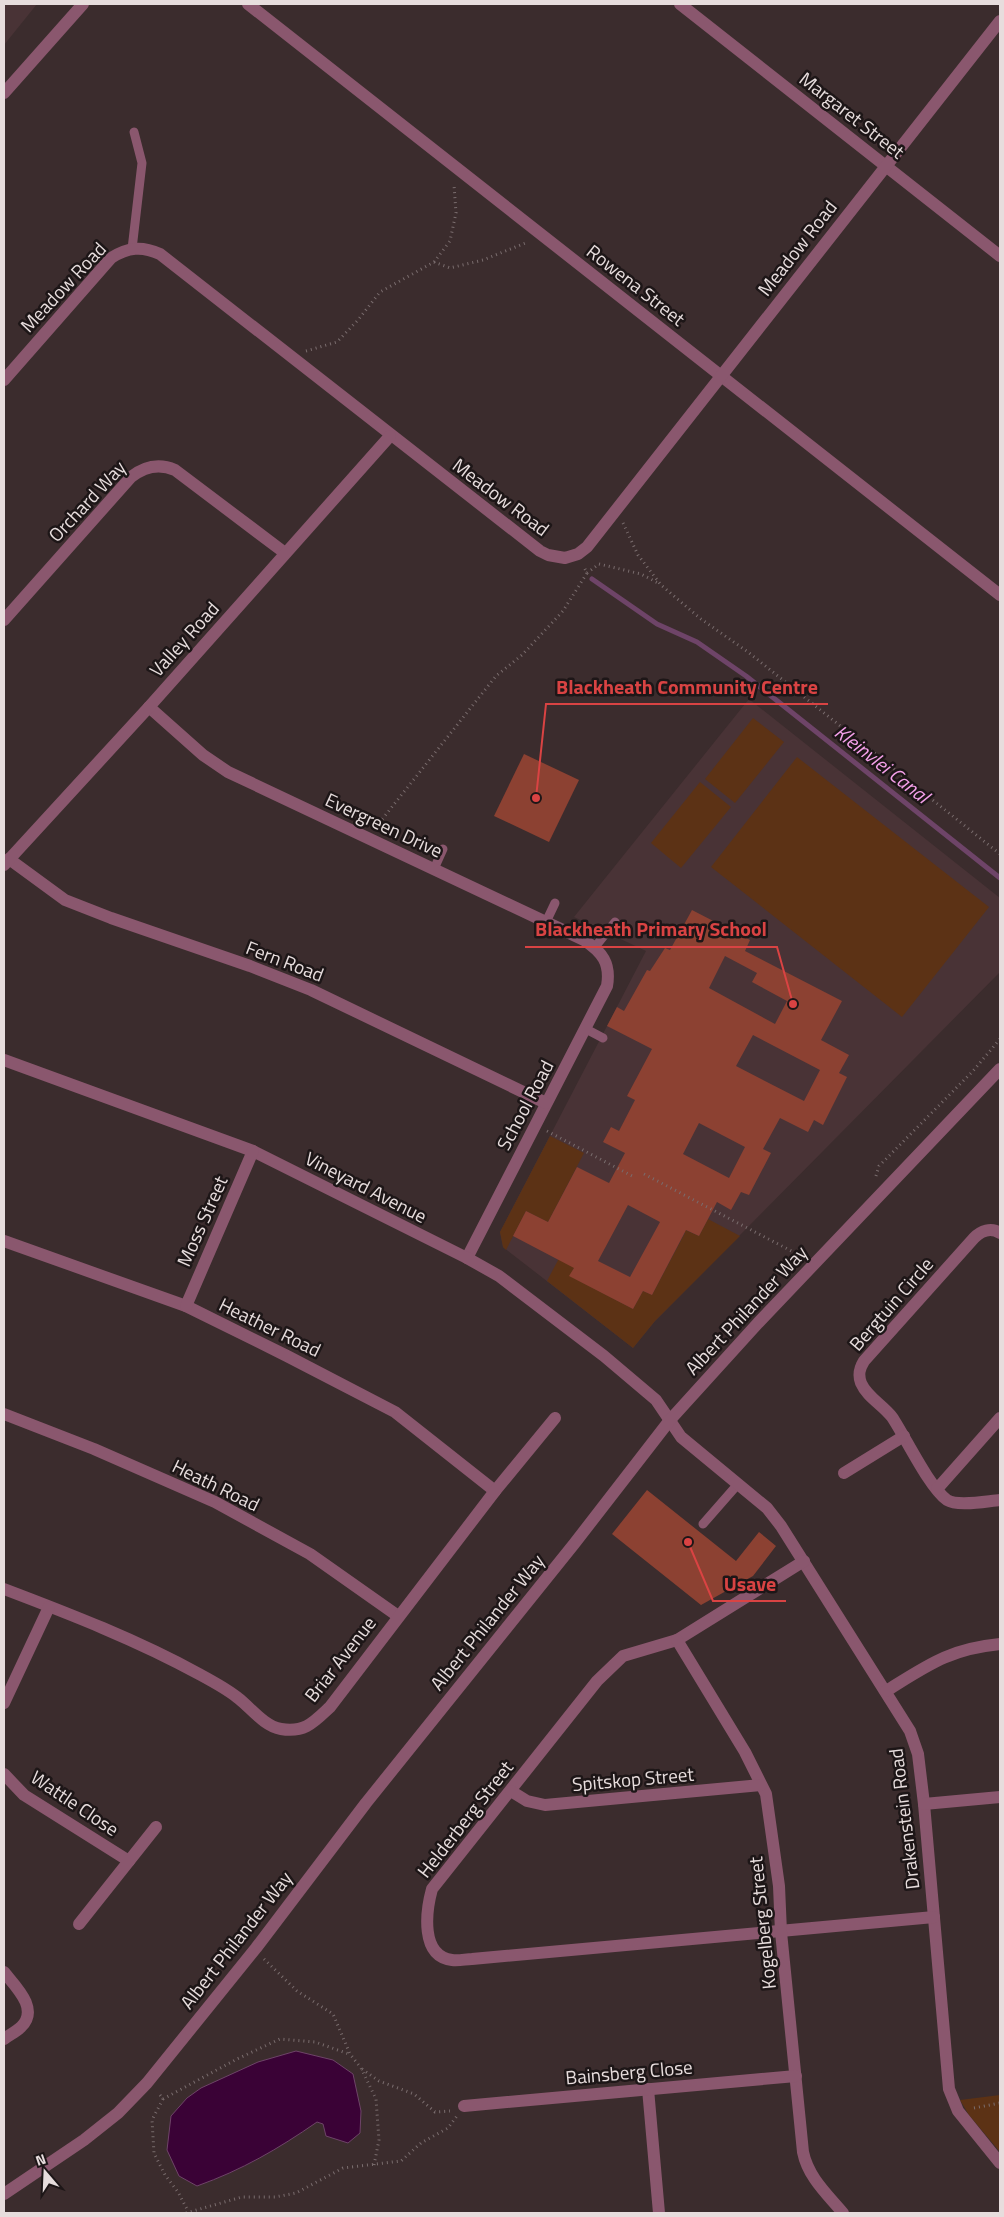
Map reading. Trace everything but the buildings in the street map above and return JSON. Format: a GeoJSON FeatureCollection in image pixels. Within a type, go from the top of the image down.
{"type":"FeatureCollection","features":[{"type":"Feature","properties":{"kind":"street"},"geometry":{"type":"LineString","coordinates":[[4,93],[72,10],[83,4]]}},
{"type":"Feature","properties":{"kind":"street","name":"Rowena Street"},"geometry":{"type":"LineString","coordinates":[[248,4],[1000,595]]}},
{"type":"Feature","properties":{"kind":"street","name":"Margaret Street"},"geometry":{"type":"LineString","coordinates":[[680,4],[1000,256]]}},
{"type":"Feature","properties":{"kind":"street","name":"Meadow Road"},"geometry":{"type":"LineString","coordinates":[[4,380],[111,258],[132,249],[144,248],[160,254],[540,552],[565,558],[578,554],[587,547],[617,511],[1000,21]]}},
{"type":"Feature","properties":{"kind":"street","name":"Valley Road"},"geometry":{"type":"LineString","coordinates":[[6,863],[149,707],[390,436]]}},
{"type":"Feature","properties":{"kind":"street","name":"Orchard Way"},"geometry":{"type":"LineString","coordinates":[[4,620],[131,477],[153,466],[164,466],[175,470],[286,553]]}},
{"type":"Feature","properties":{"kind":"street","name":"Evergreen Drive"},"geometry":{"type":"LineString","coordinates":[[149,707],[214,763],[595,947],[605,958],[608,966]]}},
{"type":"Feature","properties":{"kind":"street","name":"Fern Road"},"geometry":{"type":"LineString","coordinates":[[6,863],[65,900],[95,913],[250,966],[311,990],[546,1103]]}},
{"type":"Feature","properties":{"kind":"street","name":"School Road"},"geometry":{"type":"LineString","coordinates":[[467,1258],[607,986],[608,966]]}},
{"type":"Feature","properties":{"kind":"street","name":"Vineyard Avenue"},"geometry":{"type":"LineString","coordinates":[[4,1060],[253,1152],[467,1258],[499,1276],[604,1356],[656,1400],[670,1420]]}},
{"type":"Feature","properties":{"kind":"street","name":"Albert Philander Way"},"geometry":{"type":"LineString","coordinates":[[4,2194],[84,2140],[118,2113],[147,2083],[256,1948],[366,1803],[580,1536],[670,1420],[758,1323],[1000,1069]]}},
{"type":"Feature","properties":{"kind":"street","name":"Moss Street"},"geometry":{"type":"LineString","coordinates":[[186,1306],[253,1152]]}},
{"type":"Feature","properties":{"kind":"street","name":"Bergtuin Circle"},"geometry":{"type":"LineString","coordinates":[[1000,1233],[991,1230],[978,1234],[860,1367],[859,1376],[863,1386],[888,1413],[937,1489],[948,1500],[957,1503],[1000,1500]]}},
{"type":"Feature","properties":{"kind":"street","name":"Heather Road"},"geometry":{"type":"LineString","coordinates":[[4,1241],[186,1306],[287,1356],[395,1412],[495,1491]]}},
{"type":"Feature","properties":{"kind":"street","name":"Heath Road"},"geometry":{"type":"LineString","coordinates":[[4,1414],[94,1449],[215,1502],[310,1554],[398,1616]]}},
{"type":"Feature","properties":{"kind":"street","name":"Briar Avenue"},"geometry":{"type":"LineString","coordinates":[[4,1589],[132,1641],[198,1674],[237,1696],[265,1721],[279,1729],[296,1730],[310,1726],[330,1707],[495,1491],[555,1418]]}},
{"type":"Feature","properties":{"kind":"street"},"geometry":{"type":"LineString","coordinates":[[937,1489],[1000,1418]]}},
{"type":"Feature","properties":{"kind":"street","name":"Drakenstein Road"},"geometry":{"type":"LineString","coordinates":[[670,1420],[681,1437],[770,1512],[886,1690],[914,1741],[924,1804],[948,2084],[958,2111],[1000,2163]]}},
{"type":"Feature","properties":{"kind":"street"},"geometry":{"type":"LineString","coordinates":[[844,1473],[904,1436]]}},
{"type":"Feature","properties":{"kind":"street","name":"Helderberg Street"},"geometry":{"type":"LineString","coordinates":[[804,1562],[677,1640],[618,1659],[597,1681],[432,1889],[427,1920],[430,1940],[434,1949],[442,1957],[452,1960],[934,1918]]}},
{"type":"Feature","properties":{"kind":"street"},"geometry":{"type":"LineString","coordinates":[[4,1703],[49,1607]]}},
{"type":"Feature","properties":{"kind":"street","name":"Kogelberg Street"},"geometry":{"type":"LineString","coordinates":[[677,1640],[745,1752],[766,1794],[779,1886],[781,1932],[803,2152],[807,2167],[843,2213]]}},
{"type":"Feature","properties":{"kind":"street"},"geometry":{"type":"LineString","coordinates":[[886,1690],[946,1656],[967,1649],[1000,1644]]}},
{"type":"Feature","properties":{"kind":"street","name":"Wattle Close"},"geometry":{"type":"LineString","coordinates":[[4,1774],[24,1794],[129,1861]]}},
{"type":"Feature","properties":{"kind":"street","name":"Spitskop Street"},"geometry":{"type":"LineString","coordinates":[[511,1791],[527,1801],[545,1805],[761,1785]]}},
{"type":"Feature","properties":{"kind":"street"},"geometry":{"type":"LineString","coordinates":[[924,1804],[1000,1797]]}},
{"type":"Feature","properties":{"kind":"street","name":"Wattle Close"},"geometry":{"type":"LineString","coordinates":[[79,1924],[156,1827]]}},
{"type":"Feature","properties":{"kind":"street"},"geometry":{"type":"LineString","coordinates":[[4,1972],[24,1998],[28,2008],[21,2028],[4,2039]]}},
{"type":"Feature","properties":{"kind":"street","name":"Bainsberg Close"},"geometry":{"type":"LineString","coordinates":[[464,2106],[796,2076]]}},
{"type":"Feature","properties":{"kind":"street"},"geometry":{"type":"LineString","coordinates":[[648,2089],[659,2213]]}},
{"type":"Feature","properties":{"kind":"lane"},"geometry":{"type":"LineString","coordinates":[[132,249],[142,163],[134,132]]}},
{"type":"Feature","properties":{"kind":"lane"},"geometry":{"type":"LineString","coordinates":[[434,869],[443,849]]}},
{"type":"Feature","properties":{"kind":"lane"},"geometry":{"type":"LineString","coordinates":[[546,922],[555,903]]}},
{"type":"Feature","properties":{"kind":"lane"},"geometry":{"type":"LineString","coordinates":[[595,947],[615,922]]}},
{"type":"Feature","properties":{"kind":"lane"},"geometry":{"type":"LineString","coordinates":[[586,1029],[603,1038]]}},
{"type":"Feature","properties":{"kind":"lane"},"geometry":{"type":"LineString","coordinates":[[703,1524],[738,1484]]}},
{"type":"Feature","properties":{"kind":"path"},"geometry":{"type":"LineString","coordinates":[[288,356],[337,342],[358,320],[380,292],[434,262],[450,241],[456,213],[454,178],[460,171]]}},
{"type":"Feature","properties":{"kind":"path"},"geometry":{"type":"LineString","coordinates":[[434,262],[450,268],[483,260],[530,241],[539,233]]}},
{"type":"Feature","properties":{"kind":"path"},"geometry":{"type":"LineString","coordinates":[[617,511],[638,555],[661,584],[701,620],[748,652],[1000,854]]}},
{"type":"Feature","properties":{"kind":"path"},"geometry":{"type":"LineString","coordinates":[[578,554],[587,573]]}},
{"type":"Feature","properties":{"kind":"path"},"geometry":{"type":"LineString","coordinates":[[369,839],[378,823],[496,676],[522,655],[564,611],[587,573],[599,564],[641,574],[661,584]]}},
{"type":"Feature","properties":{"kind":"path"},"geometry":{"type":"LineString","coordinates":[[871,1182],[877,1175],[879,1166],[972,1071],[1000,1039]]}},
{"type":"Feature","properties":{"kind":"path"},"geometry":{"type":"LineString","coordinates":[[535,1125],[634,1177]]}},
{"type":"Feature","properties":{"kind":"path"},"geometry":{"type":"LineString","coordinates":[[644,1174],[801,1256]]}},
{"type":"Feature","properties":{"kind":"path"},"geometry":{"type":"LineString","coordinates":[[794,1263],[807,1249]]}},
{"type":"Feature","properties":{"kind":"path"},"geometry":{"type":"LineString","coordinates":[[264,1958],[297,1991],[333,2014],[350,2054],[362,2068],[379,2081],[414,2094],[435,2112],[448,2112],[464,2106]]}},
{"type":"Feature","properties":{"kind":"path"},"geometry":{"type":"LineString","coordinates":[[350,2054],[315,2042],[280,2039],[213,2071],[164,2099],[152,2120],[154,2153],[165,2175],[178,2192],[187,2212],[242,2197],[275,2197],[296,2193],[343,2168],[401,2161],[421,2143],[448,2128],[464,2106]]}},
{"type":"Feature","properties":{"kind":"path"},"geometry":{"type":"LineString","coordinates":[[362,2068],[376,2099],[379,2140],[374,2165]]}},
{"type":"Feature","properties":{"kind":"path"},"geometry":{"type":"LineString","coordinates":[[160,2095],[164,2099]]}},
{"type":"Feature","properties":{"kind":"path"},"geometry":{"type":"LineString","coordinates":[[958,2111],[1000,2103]]}},
{"type":"Feature","properties":{"kind":"shaded area"},"geometry":{"type":"Polygon","coordinates":[[[4,4],[37,4],[4,45],[4,4]]]}},
{"type":"Feature","properties":{"kind":"shaded area"},"geometry":{"type":"Polygon","coordinates":[[[749,699],[1000,898],[1000,972],[655,1321],[633,1348],[503,1247],[500,1232],[646,951],[574,917],[749,699]]]}},
{"type":"Feature","properties":{"kind":"shaded area"},"geometry":{"type":"Polygon","coordinates":[[[753,718],[784,742],[735,803],[705,779],[753,718]]]}},
{"type":"Feature","properties":{"kind":"shaded area"},"geometry":{"type":"Polygon","coordinates":[[[797,757],[989,907],[902,1017],[711,867],[797,757]]]}},
{"type":"Feature","properties":{"kind":"shaded area"},"geometry":{"type":"Polygon","coordinates":[[[700,782],[731,807],[681,868],[651,843],[700,782]]]}},
{"type":"Feature","properties":{"kind":"shaded area"},"geometry":{"type":"Polygon","coordinates":[[[550,1136],[584,1153],[548,1222],[526,1211],[506,1250],[503,1247],[500,1232],[550,1136]]]}},
{"type":"Feature","properties":{"kind":"shaded area"},"geometry":{"type":"Polygon","coordinates":[[[708,1219],[740,1236],[655,1321],[633,1348],[547,1281],[565,1247],[579,1258],[570,1276],[633,1309],[643,1291],[652,1295],[685,1233],[683,1229],[699,1236],[708,1219]]]}},
{"type":"Feature","properties":{"kind":"shaded area"},"geometry":{"type":"Polygon","coordinates":[[[296,2051],[333,2060],[353,2074],[361,2111],[360,2133],[348,2143],[326,2136],[323,2124],[317,2122],[259,2158],[213,2180],[197,2186],[179,2176],[167,2150],[171,2116],[187,2098],[201,2088],[258,2062],[296,2051]]]}},
{"type":"Feature","properties":{"kind":"shaded area"},"geometry":{"type":"Polygon","coordinates":[[[1000,2095],[1000,2152],[969,2115],[960,2100],[1000,2095]]]}},
{"type":"Feature","properties":{"kind":"waterway","name":"Kleinvlei Canal"},"geometry":{"type":"LineString","coordinates":[[592,579],[657,624],[697,642],[746,676],[1000,878]]}},
{"type":"Feature","properties":{"kind":"place","name":"Blackheath Community Centre"},"geometry":{"type":"Point","coordinates":[536,798]}},
{"type":"Feature","properties":{"kind":"place","name":"Blackheath Primary School"},"geometry":{"type":"Point","coordinates":[793,1004]}},
{"type":"Feature","properties":{"kind":"place","name":"Usave"},"geometry":{"type":"Point","coordinates":[688,1542]}}]}
